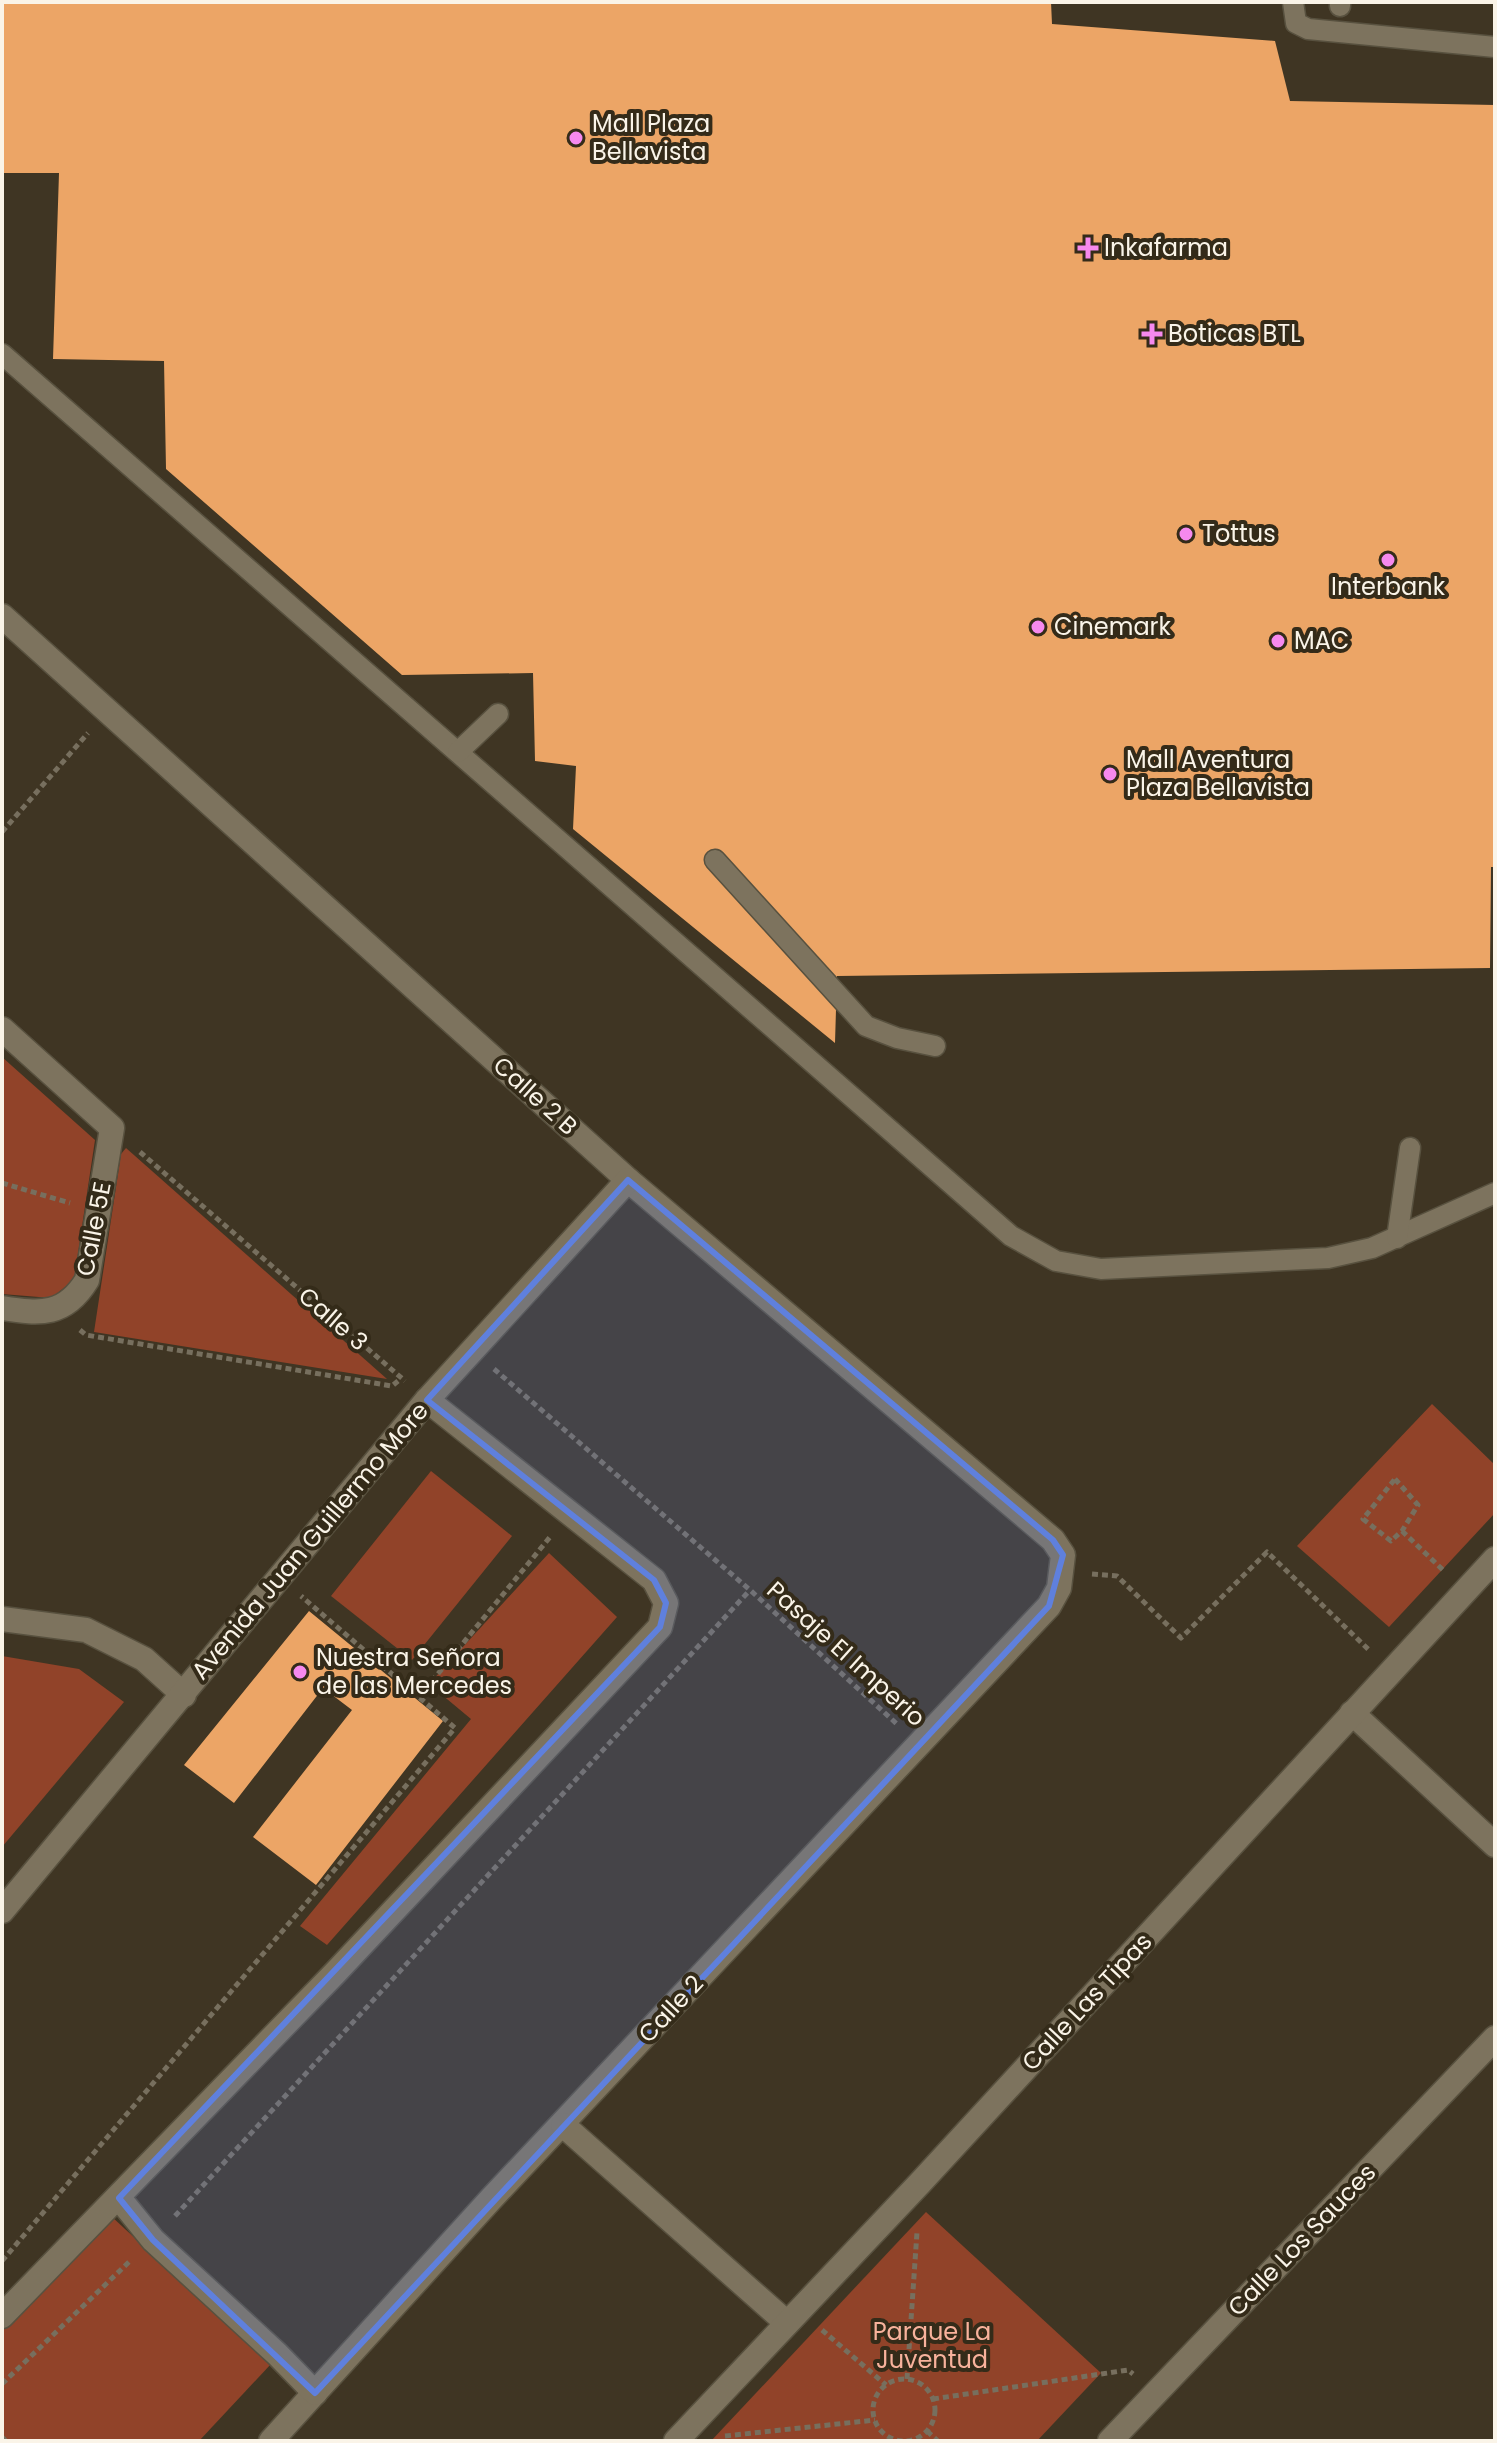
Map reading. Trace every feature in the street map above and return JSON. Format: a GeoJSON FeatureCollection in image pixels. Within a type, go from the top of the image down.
{"type":"FeatureCollection","features":[{"type":"Feature","properties":{"kind":"street","name":"Calle 2 B"},"geometry":{"type":"LineString","coordinates":[[2,616],[628,1180],[1053,1540],[1063,1555],[1063,1572]]}},
{"type":"Feature","properties":{"kind":"street"},"geometry":{"type":"LineString","coordinates":[[2,1029],[112,1128]]}},
{"type":"Feature","properties":{"kind":"street","name":"Calle 5E"},"geometry":{"type":"LineString","coordinates":[[54,1310],[75,1300],[87,1280],[112,1128]]}},
{"type":"Feature","properties":{"kind":"street","name":"Avenida Juan Guillermo More"},"geometry":{"type":"LineString","coordinates":[[2,1911],[427,1400],[628,1180]]}},
{"type":"Feature","properties":{"kind":"street"},"geometry":{"type":"LineString","coordinates":[[2,1308],[27,1312],[54,1310]]}},
{"type":"Feature","properties":{"kind":"street"},"geometry":{"type":"LineString","coordinates":[[2,2316],[346,1962],[660,1627],[666,1603],[654,1580],[427,1400]]}},
{"type":"Feature","properties":{"kind":"street","name":"Calle Las Tipas"},"geometry":{"type":"LineString","coordinates":[[676,2441],[920,2183],[1495,1559]]}},
{"type":"Feature","properties":{"kind":"street","name":"Calle 2"},"geometry":{"type":"LineString","coordinates":[[271,2441],[1049,1606],[1063,1572]]}},
{"type":"Feature","properties":{"kind":"street"},"geometry":{"type":"LineString","coordinates":[[2,1619],[86,1630],[144,1659],[184,1695]]}},
{"type":"Feature","properties":{"kind":"street"},"geometry":{"type":"LineString","coordinates":[[1352,1713],[1495,1845]]}},
{"type":"Feature","properties":{"kind":"street","name":"Calle Los Sauces"},"geometry":{"type":"LineString","coordinates":[[1110,2441],[1495,2038]]}},
{"type":"Feature","properties":{"kind":"street"},"geometry":{"type":"LineString","coordinates":[[563,2125],[793,2318]]}},
{"type":"Feature","properties":{"kind":"street"},"geometry":{"type":"LineString","coordinates":[[119,2198],[153,2240],[315,2393]]}},
{"type":"Feature","properties":{"kind":"lane"},"geometry":{"type":"LineString","coordinates":[[1293,2],[1296,23],[1308,29],[1495,47]]}},
{"type":"Feature","properties":{"kind":"lane"},"geometry":{"type":"LineString","coordinates":[[2,354],[1011,1236],[1056,1261],[1101,1269],[1328,1258],[1372,1248],[1495,1193]]}},
{"type":"Feature","properties":{"kind":"lane"},"geometry":{"type":"LineString","coordinates":[[458,752],[498,714]]}},
{"type":"Feature","properties":{"kind":"lane"},"geometry":{"type":"LineString","coordinates":[[715,860],[866,1026],[897,1038],[935,1046]]}},
{"type":"Feature","properties":{"kind":"lane"},"geometry":{"type":"LineString","coordinates":[[1397,1238],[1410,1148]]}},
{"type":"Feature","properties":{"kind":"path"},"geometry":{"type":"LineString","coordinates":[[2,832],[106,711]]}},
{"type":"Feature","properties":{"kind":"path","name":"Calle 3"},"geometry":{"type":"LineString","coordinates":[[112,1128],[427,1400]]}},
{"type":"Feature","properties":{"kind":"path"},"geometry":{"type":"LineString","coordinates":[[2,1183],[100,1211]]}},
{"type":"Feature","properties":{"kind":"path"},"geometry":{"type":"LineString","coordinates":[[54,1310],[86,1335],[392,1386],[401,1378]]}},
{"type":"Feature","properties":{"kind":"path","name":"Pasaje El Imperio"},"geometry":{"type":"LineString","coordinates":[[473,1350],[750,1590],[919,1744]]}},
{"type":"Feature","properties":{"kind":"path"},"geometry":{"type":"LineString","coordinates":[[1395,1479],[1418,1505],[1402,1531],[1391,1541],[1363,1519],[1395,1479]]}},
{"type":"Feature","properties":{"kind":"path"},"geometry":{"type":"LineString","coordinates":[[419,1697],[569,1513]]}},
{"type":"Feature","properties":{"kind":"path"},"geometry":{"type":"LineString","coordinates":[[1402,1531],[1466,1593]]}},
{"type":"Feature","properties":{"kind":"path"},"geometry":{"type":"LineString","coordinates":[[1063,1572],[1117,1576],[1181,1638],[1267,1552],[1393,1673]]}},
{"type":"Feature","properties":{"kind":"path"},"geometry":{"type":"LineString","coordinates":[[2,2261],[455,1728],[280,1579]]}},
{"type":"Feature","properties":{"kind":"path"},"geometry":{"type":"LineString","coordinates":[[2,2384],[153,2240],[750,1590]]}},
{"type":"Feature","properties":{"kind":"path"},"geometry":{"type":"LineString","coordinates":[[907,2379],[920,2183]]}},
{"type":"Feature","properties":{"kind":"path"},"geometry":{"type":"LineString","coordinates":[[793,2318],[886,2385]]}},
{"type":"Feature","properties":{"kind":"path"},"geometry":{"type":"LineString","coordinates":[[933,2399],[1128,2370],[1156,2393]]}},
{"type":"Feature","properties":{"kind":"path"},"geometry":{"type":"LineString","coordinates":[[907,2379],[923,2385],[933,2399],[935,2416],[927,2431],[905,2441],[887,2435],[875,2420],[875,2401],[886,2385],[907,2379]]}},
{"type":"Feature","properties":{"kind":"path"},"geometry":{"type":"LineString","coordinates":[[722,2436],[875,2420]]}},
{"type":"Feature","properties":{"kind":"path"},"geometry":{"type":"LineString","coordinates":[[927,2431],[938,2441]]}},
{"type":"Feature","properties":{"kind":"highlighted area"},"geometry":{"type":"Polygon","coordinates":[[[628,1180],[1053,1540],[1063,1555],[1049,1606],[315,2393],[153,2240],[119,2198],[660,1627],[666,1603],[654,1580],[427,1400],[628,1180]]]}},
{"type":"Feature","properties":{"kind":"green space"},"geometry":{"type":"Polygon","coordinates":[[[2,1057],[95,1140],[74,1280],[51,1298],[2,1294],[2,1057]]]}},
{"type":"Feature","properties":{"kind":"green space"},"geometry":{"type":"Polygon","coordinates":[[[126,1148],[387,1379],[94,1332],[121,1154],[126,1148]]]}},
{"type":"Feature","properties":{"kind":"green space"},"geometry":{"type":"Polygon","coordinates":[[[1432,1404],[1495,1465],[1495,1513],[1389,1627],[1297,1546],[1432,1404]]]}},
{"type":"Feature","properties":{"kind":"green space"},"geometry":{"type":"Polygon","coordinates":[[[431,1471],[512,1536],[412,1660],[331,1596],[431,1471]]]}},
{"type":"Feature","properties":{"kind":"green space"},"geometry":{"type":"Polygon","coordinates":[[[549,1553],[617,1617],[327,1945],[300,1926],[471,1719],[429,1684],[549,1553]]]}},
{"type":"Feature","properties":{"kind":"green space"},"geometry":{"type":"Polygon","coordinates":[[[2,1656],[79,1669],[124,1702],[2,1847],[2,1656]]]}},
{"type":"Feature","properties":{"kind":"green space"},"geometry":{"type":"Polygon","coordinates":[[[98,2204],[271,2364],[199,2441],[2,2441],[2,2307],[98,2204]]]}},
{"type":"Feature","properties":{"kind":"green space","name":"Parque La Juventud"},"geometry":{"type":"Polygon","coordinates":[[[926,2212],[1101,2373],[1037,2441],[711,2441],[926,2212]]]}},
{"type":"Feature","properties":{"kind":"building"},"geometry":{"type":"Polygon","coordinates":[[[2,2],[1051,2],[1052,24],[1275,41],[1290,101],[1495,105],[1495,867],[1491,867],[1490,968],[837,976],[835,1043],[573,829],[576,766],[535,761],[533,673],[402,675],[166,469],[164,361],[53,359],[59,173],[2,173],[2,2]]]}},
{"type":"Feature","properties":{"kind":"building"},"geometry":{"type":"Polygon","coordinates":[[[309,1611],[443,1721],[316,1885],[253,1837],[352,1710],[323,1688],[234,1803],[184,1765],[309,1611]]]}},
{"type":"Feature","properties":{"kind":"place","name":"Mall Plaza Bellavista"},"geometry":{"type":"Point","coordinates":[576,138]}},
{"type":"Feature","properties":{"kind":"place","name":"Inkafarma"},"geometry":{"type":"Point","coordinates":[1088,248]}},
{"type":"Feature","properties":{"kind":"place","name":"Boticas BTL"},"geometry":{"type":"Point","coordinates":[1152,334]}},
{"type":"Feature","properties":{"kind":"place","name":"Tottus"},"geometry":{"type":"Point","coordinates":[1186,534]}},
{"type":"Feature","properties":{"kind":"place","name":"Interbank"},"geometry":{"type":"Point","coordinates":[1388,560]}},
{"type":"Feature","properties":{"kind":"place","name":"Cinemark"},"geometry":{"type":"Point","coordinates":[1038,627]}},
{"type":"Feature","properties":{"kind":"place","name":"MAC"},"geometry":{"type":"Point","coordinates":[1278,641]}},
{"type":"Feature","properties":{"kind":"place","name":"Mall Aventura Plaza Bellavista"},"geometry":{"type":"Point","coordinates":[1110,774]}},
{"type":"Feature","properties":{"kind":"place","name":"Nuestra Señora de las Mercedes"},"geometry":{"type":"Point","coordinates":[300,1672]}}]}
